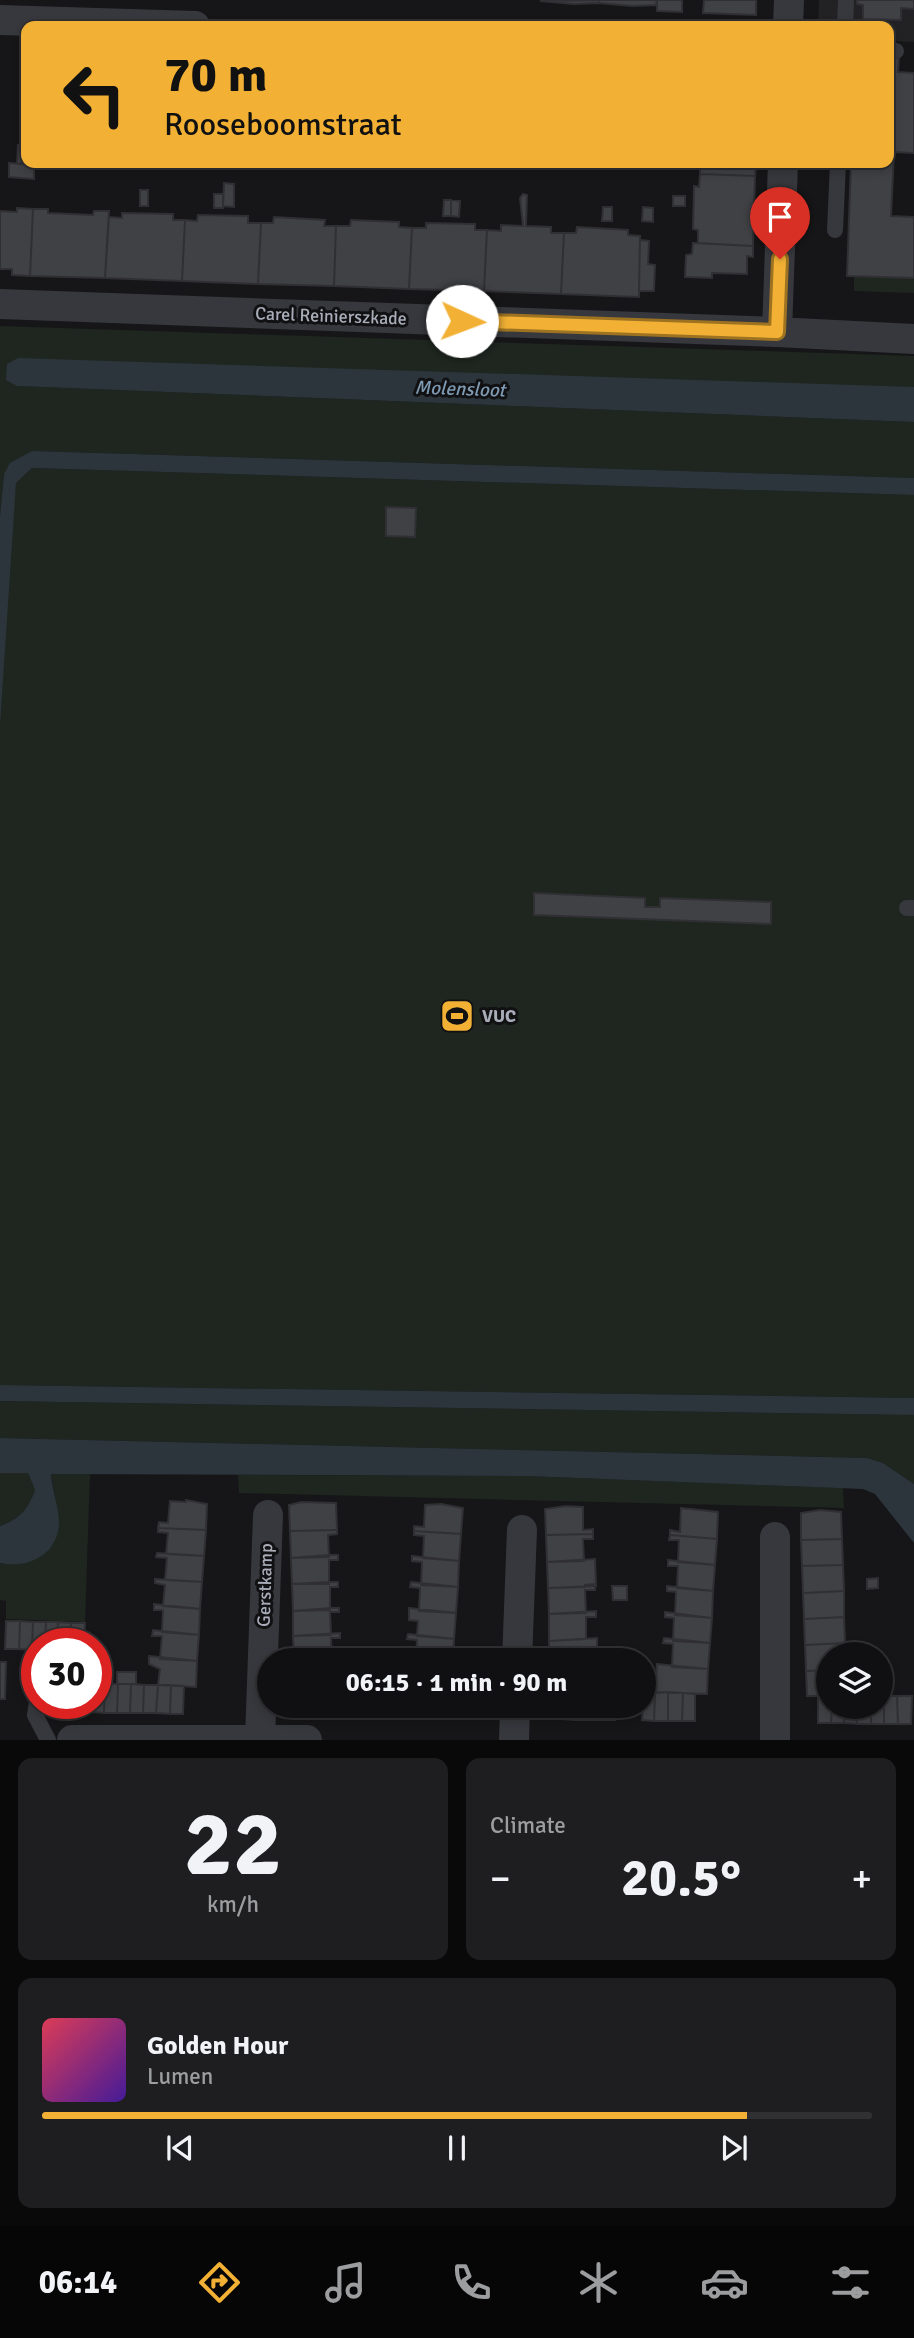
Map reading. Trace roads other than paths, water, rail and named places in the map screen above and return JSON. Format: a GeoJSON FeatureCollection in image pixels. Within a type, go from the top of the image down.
{"type":"FeatureCollection","features":[{"type":"Feature","properties":{"kind":"street"},"geometry":{"type":"LineString","coordinates":[[788,21],[789,0]]}},
{"type":"Feature","properties":{"kind":"street"},"geometry":{"type":"LineString","coordinates":[[0,20],[32,21]]}},
{"type":"Feature","properties":{"kind":"street"},"geometry":{"type":"LineString","coordinates":[[777,332],[783,168]]}},
{"type":"Feature","properties":{"kind":"street","name":"Carel Reinierszkade"},"geometry":{"type":"LineString","coordinates":[[0,304],[914,339]]}},
{"type":"Feature","properties":{"kind":"street","name":"Gerstkamp"},"geometry":{"type":"LineString","coordinates":[[260,1739],[268,1515]]}},
{"type":"Feature","properties":{"kind":"street"},"geometry":{"type":"LineString","coordinates":[[517,1648],[522,1530]]}},
{"type":"Feature","properties":{"kind":"street"},"geometry":{"type":"LineString","coordinates":[[775,1536],[775,1740]]}},
{"type":"Feature","properties":{"kind":"street"},"geometry":{"type":"LineString","coordinates":[[514,1740],[515,1718]]}},
{"type":"Feature","properties":{"kind":"street"},"geometry":{"type":"LineString","coordinates":[[72,1740],[307,1740]]}},
{"type":"Feature","properties":{"kind":"lane"},"geometry":{"type":"LineString","coordinates":[[845,21],[846,0]]}},
{"type":"Feature","properties":{"kind":"lane"},"geometry":{"type":"LineString","coordinates":[[835,230],[838,168]]}},
{"type":"Feature","properties":{"kind":"lane"},"geometry":{"type":"LineString","coordinates":[[37,1719],[48,1740]]}},
{"type":"Feature","properties":{"kind":"water","name":"Molensloot"},"geometry":{"type":"Polygon","coordinates":[[[18,358],[914,387],[914,422],[17,386],[6,380],[7,364],[18,358]]]}},
{"type":"Feature","properties":{"kind":"water"},"geometry":{"type":"Polygon","coordinates":[[[32,451],[914,478],[914,495],[32,468],[16,483],[0,725],[0,516],[4,474],[10,463],[32,451]]]}},
{"type":"Feature","properties":{"kind":"water"},"geometry":{"type":"Polygon","coordinates":[[[0,1385],[914,1398],[914,1415],[0,1401],[0,1385]]]}},
{"type":"Feature","properties":{"kind":"water"},"geometry":{"type":"Polygon","coordinates":[[[0,1438],[867,1458],[883,1463],[914,1484],[914,1543],[875,1494],[863,1489],[526,1476],[51,1474],[59,1523],[53,1544],[40,1557],[31,1561],[21,1564],[0,1563],[0,1526],[22,1512],[35,1490],[28,1473],[0,1473],[0,1438]]]}},
{"type":"Feature","properties":{"kind":"place","name":"VUC"},"geometry":{"type":"Point","coordinates":[457,1016]}}]}
